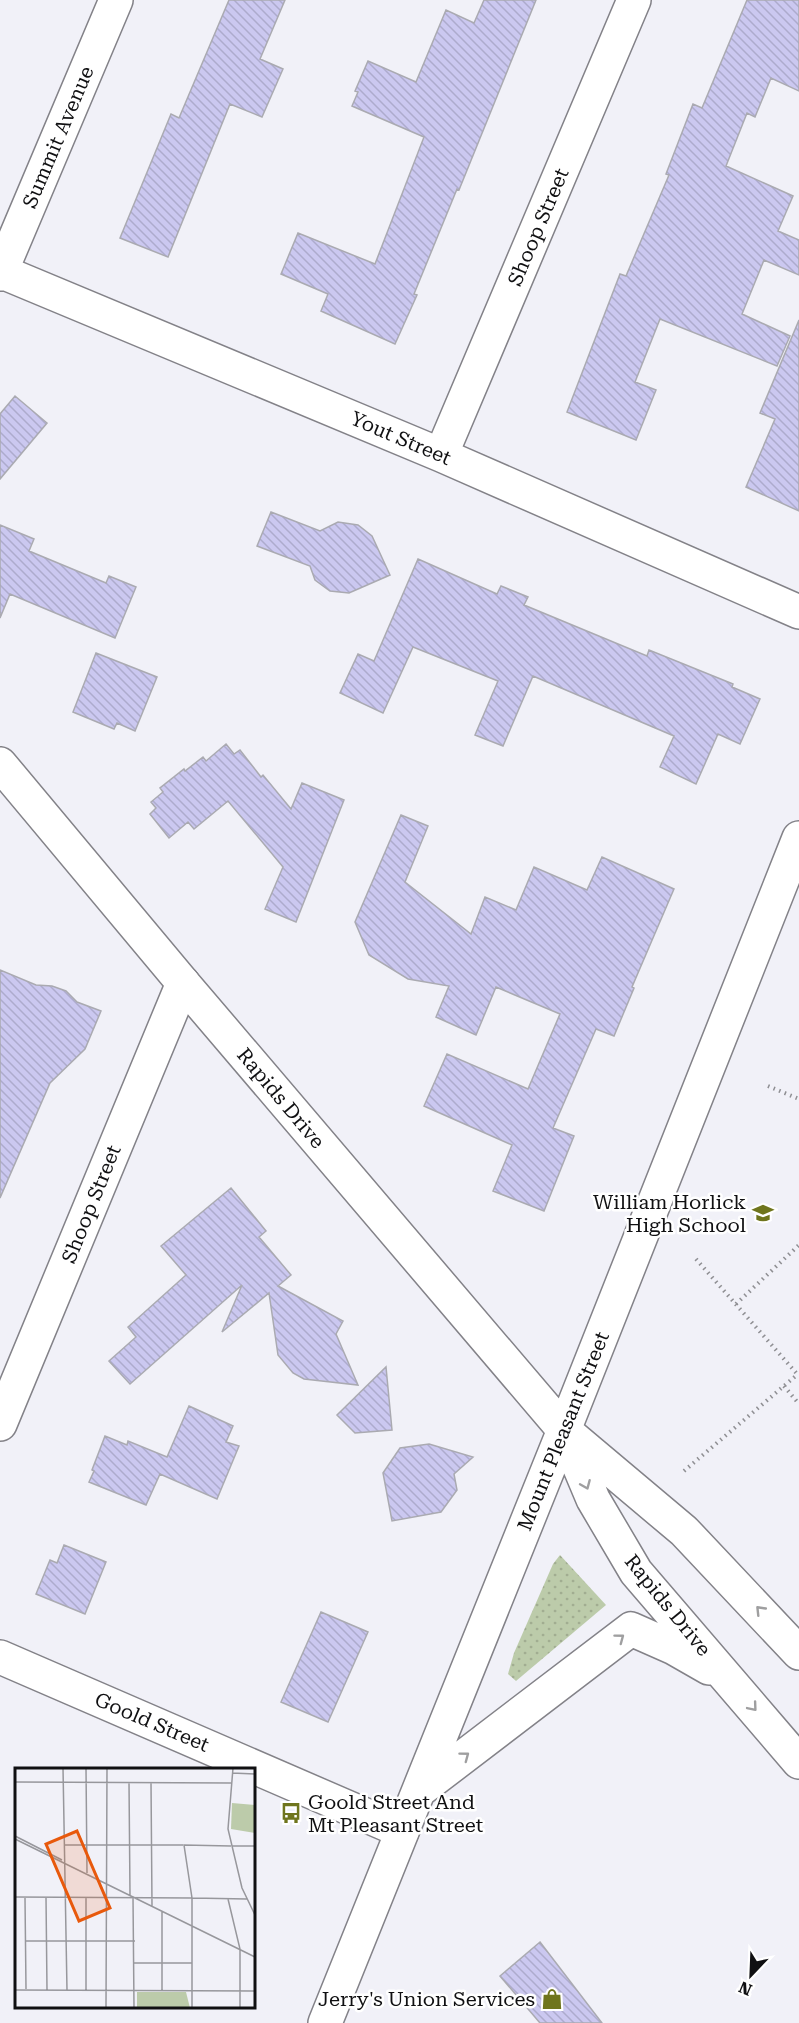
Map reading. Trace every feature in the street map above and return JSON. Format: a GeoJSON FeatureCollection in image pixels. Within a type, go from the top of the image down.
{"type":"FeatureCollection","features":[{"type":"Feature","properties":{"kind":"street","name":"Summit Avenue"},"geometry":{"type":"LineString","coordinates":[[1,273],[116,0]]}},
{"type":"Feature","properties":{"kind":"street","name":"Shoop Street"},"geometry":{"type":"LineString","coordinates":[[441,455],[634,0]]}},
{"type":"Feature","properties":{"kind":"street","name":"Yout Street"},"geometry":{"type":"LineString","coordinates":[[1,273],[441,455],[799,612]]}},
{"type":"Feature","properties":{"kind":"street","name":"Rapids Drive"},"geometry":{"type":"LineString","coordinates":[[0,764],[183,983],[564,1430],[684,1531],[799,1653]]}},
{"type":"Feature","properties":{"kind":"street","name":"Mount Pleasant Street"},"geometry":{"type":"LineString","coordinates":[[325,2023],[799,838]]}},
{"type":"Feature","properties":{"kind":"street","name":"Shoop Street"},"geometry":{"type":"LineString","coordinates":[[0,1424],[183,983]]}},
{"type":"Feature","properties":{"kind":"street","name":"Rapids Drive"},"geometry":{"type":"LineString","coordinates":[[564,1430],[592,1499],[636,1572],[799,1762]]}},
{"type":"Feature","properties":{"kind":"street"},"geometry":{"type":"LineString","coordinates":[[418,1792],[631,1629],[674,1648],[731,1682]]}},
{"type":"Feature","properties":{"kind":"street","name":"Goold Street"},"geometry":{"type":"LineString","coordinates":[[0,1657],[402,1831]]}},
{"type":"Feature","properties":{"kind":"path"},"geometry":{"type":"LineString","coordinates":[[768,1086],[799,1099]]}},
{"type":"Feature","properties":{"kind":"path"},"geometry":{"type":"LineString","coordinates":[[736,1304],[799,1245]]}},
{"type":"Feature","properties":{"kind":"path"},"geometry":{"type":"LineString","coordinates":[[684,1471],[799,1374],[696,1259]]}},
{"type":"Feature","properties":{"kind":"path"},"geometry":{"type":"LineString","coordinates":[[784,1386],[799,1404]]}},
{"type":"Feature","properties":{"kind":"green space"},"geometry":{"type":"Polygon","coordinates":[[[560,1555],[606,1605],[516,1681],[508,1674],[514,1653],[553,1564],[560,1555]]]}},
{"type":"Feature","properties":{"kind":"building"},"geometry":{"type":"Polygon","coordinates":[[[229,0],[285,0],[260,59],[283,69],[262,117],[230,104],[168,257],[120,238],[171,114],[179,118],[229,0]]]}},
{"type":"Feature","properties":{"kind":"building"},"geometry":{"type":"Polygon","coordinates":[[[484,0],[536,0],[395,344],[321,311],[328,294],[281,274],[298,233],[375,264],[424,137],[352,106],[358,92],[355,91],[368,61],[416,82],[446,10],[474,23],[484,0]]]}},
{"type":"Feature","properties":{"kind":"building"},"geometry":{"type":"Polygon","coordinates":[[[747,0],[799,0],[799,91],[771,78],[755,117],[747,113],[726,166],[793,196],[778,231],[799,240],[799,275],[764,260],[742,314],[790,336],[777,366],[660,319],[635,382],[656,390],[636,440],[567,412],[620,274],[626,276],[669,175],[666,174],[693,104],[702,108],[747,0]]]}},
{"type":"Feature","properties":{"kind":"building"},"geometry":{"type":"Polygon","coordinates":[[[799,320],[799,511],[746,487],[775,419],[760,413],[799,320]]]}},
{"type":"Feature","properties":{"kind":"building"},"geometry":{"type":"Polygon","coordinates":[[[15,396],[47,423],[0,479],[0,414],[15,396]]]}},
{"type":"Feature","properties":{"kind":"building"},"geometry":{"type":"Polygon","coordinates":[[[271,512],[320,531],[338,522],[358,525],[372,536],[390,575],[349,593],[330,591],[315,580],[310,566],[257,546],[271,512]]]}},
{"type":"Feature","properties":{"kind":"building"},"geometry":{"type":"Polygon","coordinates":[[[0,525],[34,539],[29,551],[106,583],[109,576],[136,587],[115,638],[10,594],[0,618],[0,525]]]}},
{"type":"Feature","properties":{"kind":"building"},"geometry":{"type":"Polygon","coordinates":[[[418,559],[497,594],[501,586],[528,597],[524,605],[647,656],[649,650],[733,684],[732,687],[760,699],[740,744],[718,734],[696,784],[660,767],[674,736],[533,676],[503,746],[475,735],[498,681],[413,647],[383,713],[340,693],[358,654],[374,661],[418,559]]]}},
{"type":"Feature","properties":{"kind":"building"},"geometry":{"type":"Polygon","coordinates":[[[96,653],[157,677],[135,731],[117,723],[114,729],[73,712],[96,653]]]}},
{"type":"Feature","properties":{"kind":"building"},"geometry":{"type":"Polygon","coordinates":[[[226,744],[234,754],[240,750],[291,809],[302,783],[344,800],[296,922],[265,909],[283,867],[228,801],[194,829],[188,822],[169,838],[150,814],[156,808],[151,802],[163,792],[160,788],[203,757],[206,761],[226,744]]]}},
{"type":"Feature","properties":{"kind":"building"},"geometry":{"type":"Polygon","coordinates":[[[401,815],[428,826],[405,882],[471,934],[485,897],[516,910],[534,867],[587,890],[602,857],[674,889],[632,987],[634,988],[614,1036],[596,1029],[553,1128],[574,1136],[544,1211],[493,1191],[512,1145],[424,1106],[447,1054],[528,1089],[560,1014],[496,987],[476,1035],[436,1017],[449,986],[408,979],[369,955],[355,922],[401,815]]]}},
{"type":"Feature","properties":{"kind":"building"},"geometry":{"type":"Polygon","coordinates":[[[0,970],[36,985],[52,986],[66,991],[77,1002],[101,1011],[85,1049],[50,1083],[0,1198],[0,970]]]}},
{"type":"Feature","properties":{"kind":"building"},"geometry":{"type":"Polygon","coordinates":[[[231,1188],[266,1231],[259,1237],[291,1275],[278,1286],[343,1321],[336,1334],[358,1385],[304,1379],[293,1373],[278,1355],[269,1293],[222,1332],[242,1285],[130,1384],[109,1361],[136,1337],[128,1327],[186,1275],[161,1246],[231,1188]]]}},
{"type":"Feature","properties":{"kind":"building"},"geometry":{"type":"Polygon","coordinates":[[[386,1367],[392,1430],[355,1433],[337,1415],[386,1367]]]}},
{"type":"Feature","properties":{"kind":"building"},"geometry":{"type":"Polygon","coordinates":[[[189,1406],[233,1426],[226,1442],[239,1446],[217,1499],[160,1474],[146,1505],[89,1482],[105,1436],[127,1445],[128,1441],[167,1457],[189,1406]]]}},
{"type":"Feature","properties":{"kind":"building"},"geometry":{"type":"Polygon","coordinates":[[[429,1444],[473,1457],[454,1474],[457,1490],[441,1512],[392,1521],[383,1473],[400,1448],[429,1444]]]}},
{"type":"Feature","properties":{"kind":"building"},"geometry":{"type":"Polygon","coordinates":[[[64,1545],[106,1562],[85,1614],[36,1594],[50,1560],[57,1563],[64,1545]]]}},
{"type":"Feature","properties":{"kind":"building"},"geometry":{"type":"Polygon","coordinates":[[[321,1612],[368,1632],[328,1722],[281,1702],[321,1612]]]}},
{"type":"Feature","properties":{"kind":"building","name":"Jerry's Union Services"},"geometry":{"type":"Polygon","coordinates":[[[540,1942],[602,2023],[540,2023],[500,1976],[540,1942]]]}},
{"type":"Feature","properties":{"kind":"place","name":"William Horlick High School"},"geometry":{"type":"Point","coordinates":[763,1213]}},
{"type":"Feature","properties":{"kind":"place","name":"Goold Street And Mt Pleasant Street"},"geometry":{"type":"Point","coordinates":[291,1813]}},
{"type":"Feature","properties":{"kind":"place","name":"Jerry's Union Services"},"geometry":{"type":"Point","coordinates":[552,1999]}}]}
